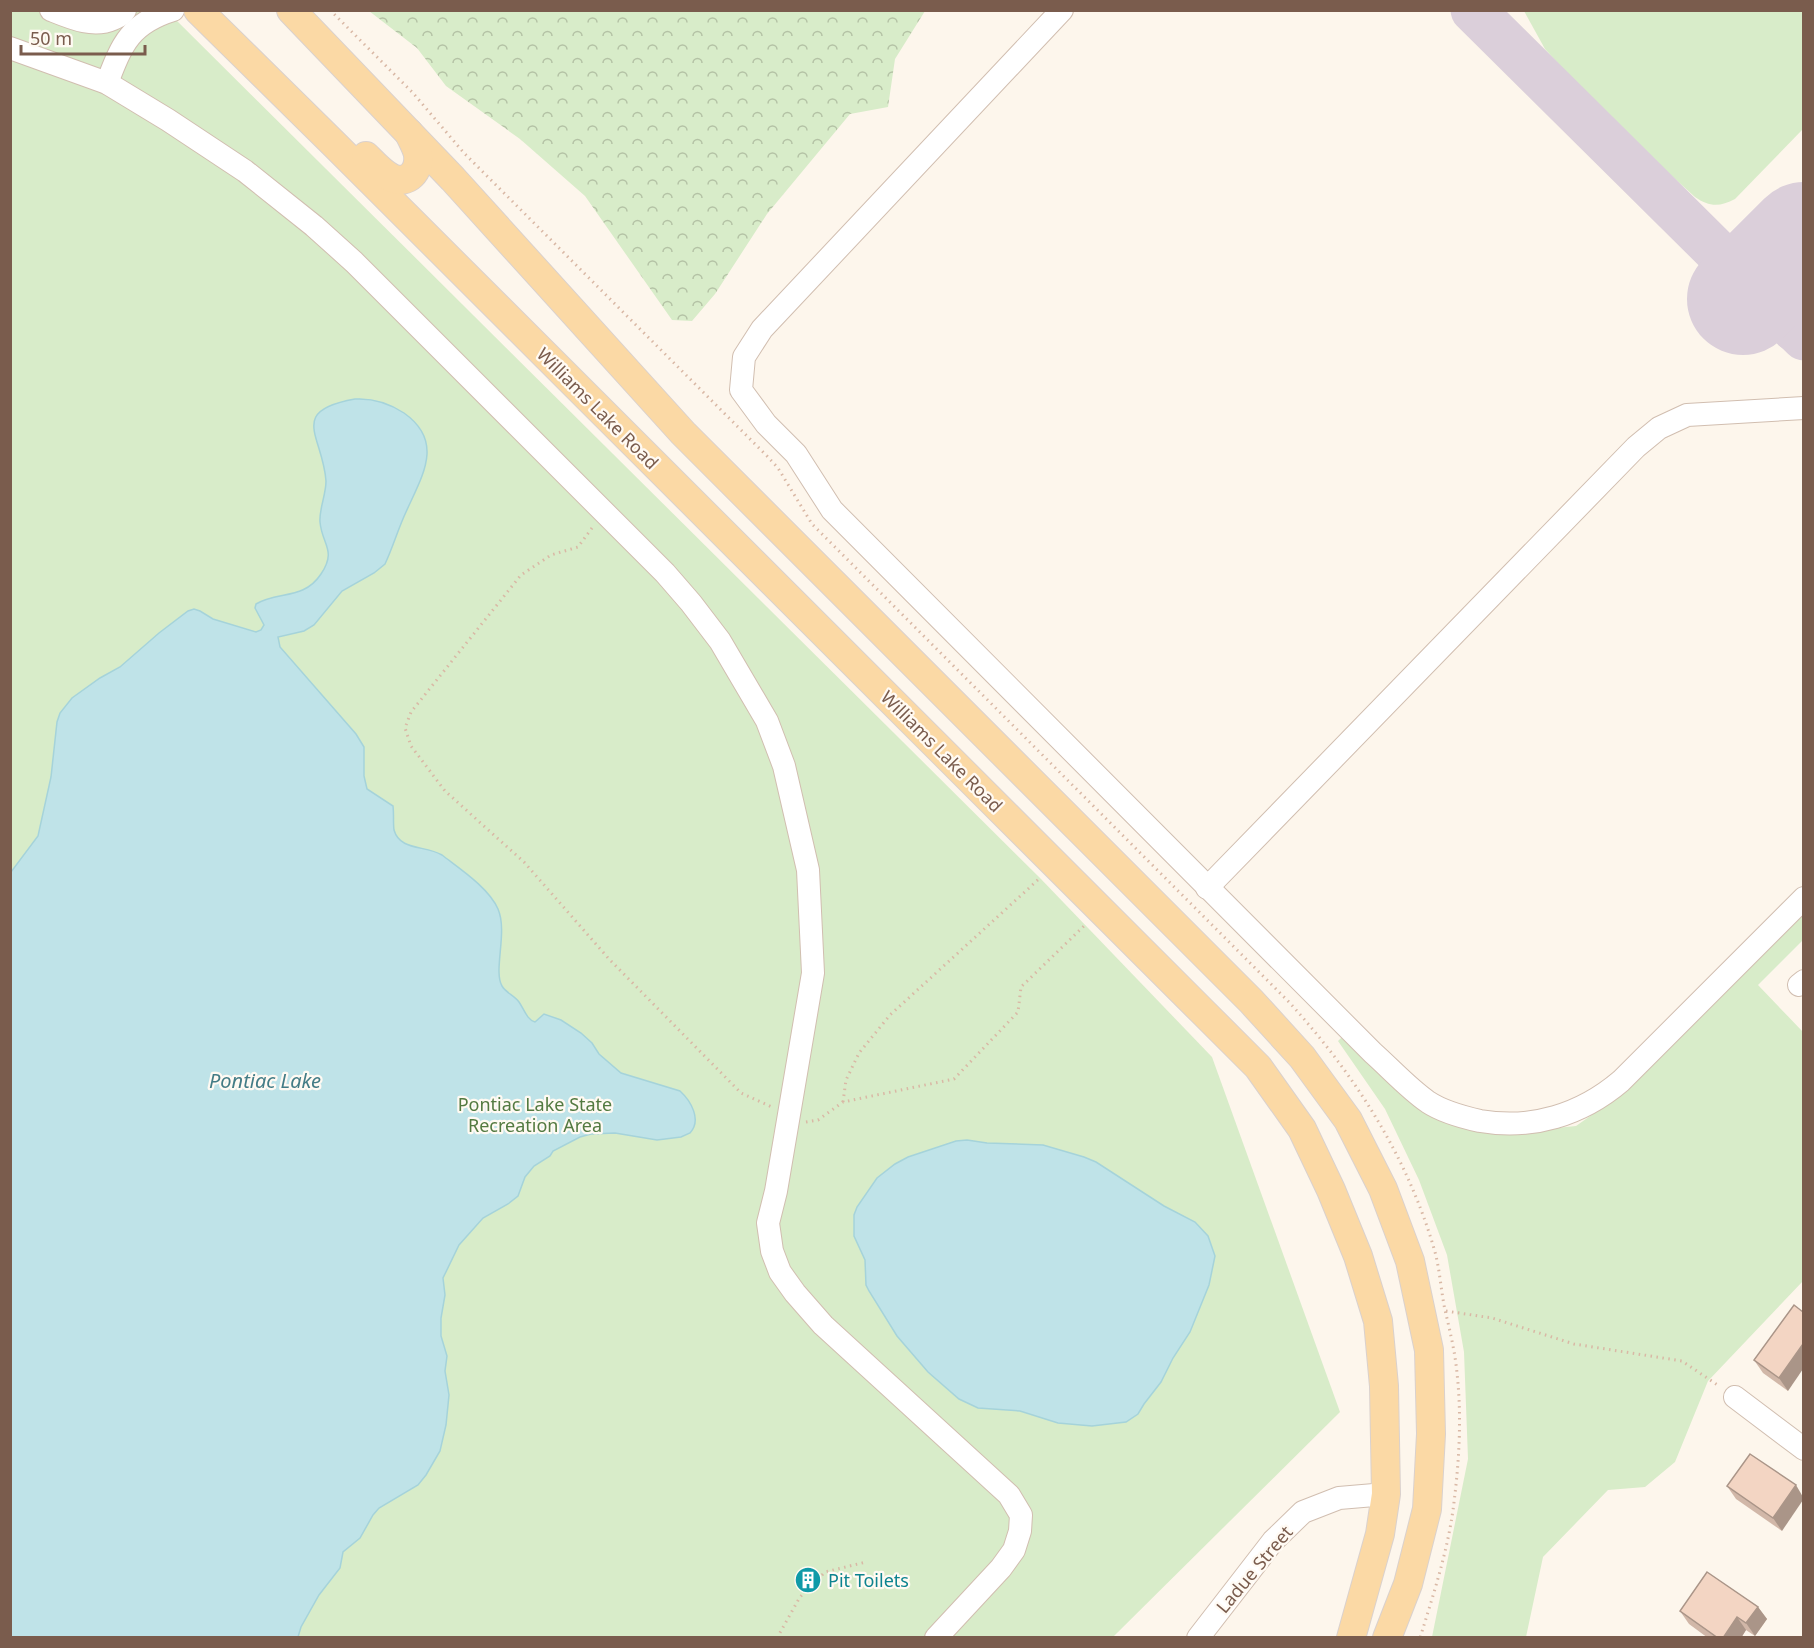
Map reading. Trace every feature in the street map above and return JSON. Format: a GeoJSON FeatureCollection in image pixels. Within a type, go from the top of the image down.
{"type":"FeatureCollection","features":[{"type":"Feature","properties":{"kind":"main road","name":"Williams Lake Road"},"geometry":{"type":"LineString","coordinates":[[198,10],[344,153],[1258,1067],[1302,1129],[1331,1190],[1358,1256],[1378,1321],[1384,1386],[1386,1494],[1380,1534],[1351,1638]]}},
{"type":"Feature","properties":{"kind":"main road"},"geometry":{"type":"LineString","coordinates":[[220,10],[372,162],[391,177],[401,180],[411,177],[417,168],[418,154],[408,131]]}},
{"type":"Feature","properties":{"kind":"main road"},"geometry":{"type":"LineString","coordinates":[[291,10],[461,188],[683,433],[1251,1000],[1302,1057],[1348,1120],[1383,1189],[1410,1261],[1430,1350],[1431,1434],[1427,1509],[1408,1584],[1386,1638]]}},
{"type":"Feature","properties":{"kind":"main road"},"geometry":{"type":"LineString","coordinates":[[1386,1494],[1401,1490],[1405,1492],[1411,1501],[1411,1514],[1387,1600],[1386,1638]]}},
{"type":"Feature","properties":{"kind":"main road"},"geometry":{"type":"LineString","coordinates":[[1363,1638],[1367,1581]]}},
{"type":"Feature","properties":{"kind":"street"},"geometry":{"type":"LineString","coordinates":[[51,10],[76,20],[102,24],[123,14],[125,10]]}},
{"type":"Feature","properties":{"kind":"street"},"geometry":{"type":"LineString","coordinates":[[107,83],[118,56],[133,32],[148,19],[173,10]]}},
{"type":"Feature","properties":{"kind":"street"},"geometry":{"type":"LineString","coordinates":[[1062,10],[762,329],[744,357],[741,390],[766,424],[796,454],[832,510],[1373,1053],[1429,1102],[1452,1114],[1504,1125],[1535,1122],[1590,1103],[1621,1081],[1803,898]]}},
{"type":"Feature","properties":{"kind":"street"},"geometry":{"type":"LineString","coordinates":[[10,48],[107,83],[206,143],[246,171],[314,226],[665,573],[720,641],[767,721],[784,766],[808,870],[813,973],[776,1191],[768,1223],[772,1251],[780,1272],[823,1325],[1009,1495],[1021,1515],[1020,1531],[1014,1550],[936,1638]]}},
{"type":"Feature","properties":{"kind":"street"},"geometry":{"type":"LineString","coordinates":[[1208,888],[1636,447],[1659,428],[1687,415],[1803,408]]}},
{"type":"Feature","properties":{"kind":"street"},"geometry":{"type":"LineString","coordinates":[[1735,1397],[1803,1449]]}},
{"type":"Feature","properties":{"kind":"street","name":"Ladue Street"},"geometry":{"type":"LineString","coordinates":[[1198,1638],[1273,1542],[1303,1512],[1339,1498],[1386,1494]]}},
{"type":"Feature","properties":{"kind":"path"},"geometry":{"type":"LineString","coordinates":[[603,512],[578,547],[551,555],[521,575],[411,712],[405,728],[411,746],[445,791],[524,862],[609,958],[741,1093],[775,1108],[788,1118],[818,1120],[843,1102],[954,1079],[1018,1012],[1021,987],[1086,924]]}},
{"type":"Feature","properties":{"kind":"path"},"geometry":{"type":"LineString","coordinates":[[843,1102],[846,1080],[859,1053],[890,1015],[1040,878]]}},
{"type":"Feature","properties":{"kind":"path"},"geometry":{"type":"LineString","coordinates":[[1446,1311],[1492,1318],[1574,1344],[1682,1360],[1735,1397]]}},
{"type":"Feature","properties":{"kind":"path"},"geometry":{"type":"LineString","coordinates":[[777,1638],[800,1598],[825,1572],[866,1562]]}},
{"type":"Feature","properties":{"kind":"green space","name":"Pontiac Lake State Recreation Area"},"geometry":{"type":"Polygon","coordinates":[[[11,11],[167,11],[1040,878],[1212,1057],[1340,1412],[1113,1637],[11,1638],[11,11]]]}},
{"type":"Feature","properties":{"kind":"green space"},"geometry":{"type":"Polygon","coordinates":[[[369,11],[925,11],[895,59],[888,107],[850,114],[767,214],[715,294],[692,321],[672,320],[585,196],[520,139],[446,86],[417,48],[369,11]]]}},
{"type":"Feature","properties":{"kind":"green space"},"geometry":{"type":"Polygon","coordinates":[[[1524,11],[1803,11],[1803,129],[1735,199],[1719,205],[1705,203],[1695,197],[1609,119],[1545,49],[1524,11]]]}},
{"type":"Feature","properties":{"kind":"green space"},"geometry":{"type":"Polygon","coordinates":[[[1803,912],[1803,940],[1758,985],[1803,1032],[1803,1281],[1708,1381],[1675,1462],[1645,1487],[1608,1490],[1543,1557],[1526,1637],[1432,1637],[1468,1459],[1464,1352],[1447,1255],[1419,1180],[1385,1109],[1338,1041],[1350,1029],[1452,1119],[1516,1132],[1576,1126],[1613,1100],[1803,912]]]}},
{"type":"Feature","properties":{"kind":"water","name":"Pontiac Lake"},"geometry":{"type":"Polygon","coordinates":[[[355,399],[374,400],[393,406],[417,424],[424,436],[427,448],[423,473],[385,564],[342,591],[314,625],[304,631],[278,637],[280,647],[356,734],[364,747],[364,776],[367,789],[393,806],[394,830],[397,837],[407,845],[442,855],[473,879],[494,901],[501,918],[499,971],[502,986],[517,1000],[528,1017],[535,1022],[544,1014],[561,1020],[581,1033],[592,1043],[599,1054],[621,1073],[680,1091],[694,1111],[695,1122],[690,1133],[681,1137],[657,1140],[615,1133],[591,1134],[553,1151],[550,1156],[534,1166],[525,1177],[518,1196],[483,1218],[459,1245],[443,1278],[445,1295],[441,1336],[447,1356],[445,1371],[449,1395],[440,1451],[418,1485],[379,1508],[360,1538],[343,1552],[340,1568],[319,1595],[298,1637],[11,1637],[11,872],[38,836],[51,777],[57,722],[60,713],[72,698],[120,667],[188,611],[194,609],[213,619],[256,632],[264,625],[255,608],[256,604],[307,588],[321,574],[328,559],[320,522],[326,481],[314,428],[315,418],[321,411],[334,404],[355,399]]]}},
{"type":"Feature","properties":{"kind":"water"},"geometry":{"type":"Polygon","coordinates":[[[956,1141],[1043,1145],[1084,1157],[1096,1162],[1164,1206],[1195,1222],[1208,1236],[1215,1256],[1209,1285],[1190,1332],[1161,1382],[1138,1414],[1126,1422],[1092,1426],[1058,1423],[1020,1411],[978,1408],[959,1399],[928,1372],[897,1336],[869,1291],[866,1285],[865,1260],[854,1236],[854,1215],[857,1207],[877,1178],[895,1164],[908,1157],[956,1141]]]}},
{"type":"Feature","properties":{"kind":"building"},"geometry":{"type":"Polygon","coordinates":[[[1794,1305],[1803,1312],[1803,1344],[1779,1378],[1754,1360],[1794,1305]]]}},
{"type":"Feature","properties":{"kind":"building"},"geometry":{"type":"Polygon","coordinates":[[[1750,1454],[1796,1485],[1773,1518],[1727,1486],[1750,1454]]]}},
{"type":"Feature","properties":{"kind":"building"},"geometry":{"type":"Polygon","coordinates":[[[804,1571],[809,1577],[805,1581],[800,1576],[804,1571]]]}},
{"type":"Feature","properties":{"kind":"building"},"geometry":{"type":"Polygon","coordinates":[[[1707,1572],[1758,1607],[1746,1623],[1737,1617],[1723,1638],[1718,1638],[1680,1611],[1707,1572]]]}},
{"type":"Feature","properties":{"kind":"taxiway"},"geometry":{"type":"LineString","coordinates":[[1473,10],[1804,338]]}},
{"type":"Feature","properties":{"kind":"taxiway"},"geometry":{"type":"LineString","coordinates":[[1794,329],[1782,303],[1784,276],[1795,246]]}},
{"type":"Feature","properties":{"kind":"runway"},"geometry":{"type":"LineString","coordinates":[[1743,299],[1804,238]]}},
{"type":"Feature","properties":{"kind":"place","name":"Pit Toilets"},"geometry":{"type":"Point","coordinates":[808,1580]}}]}
